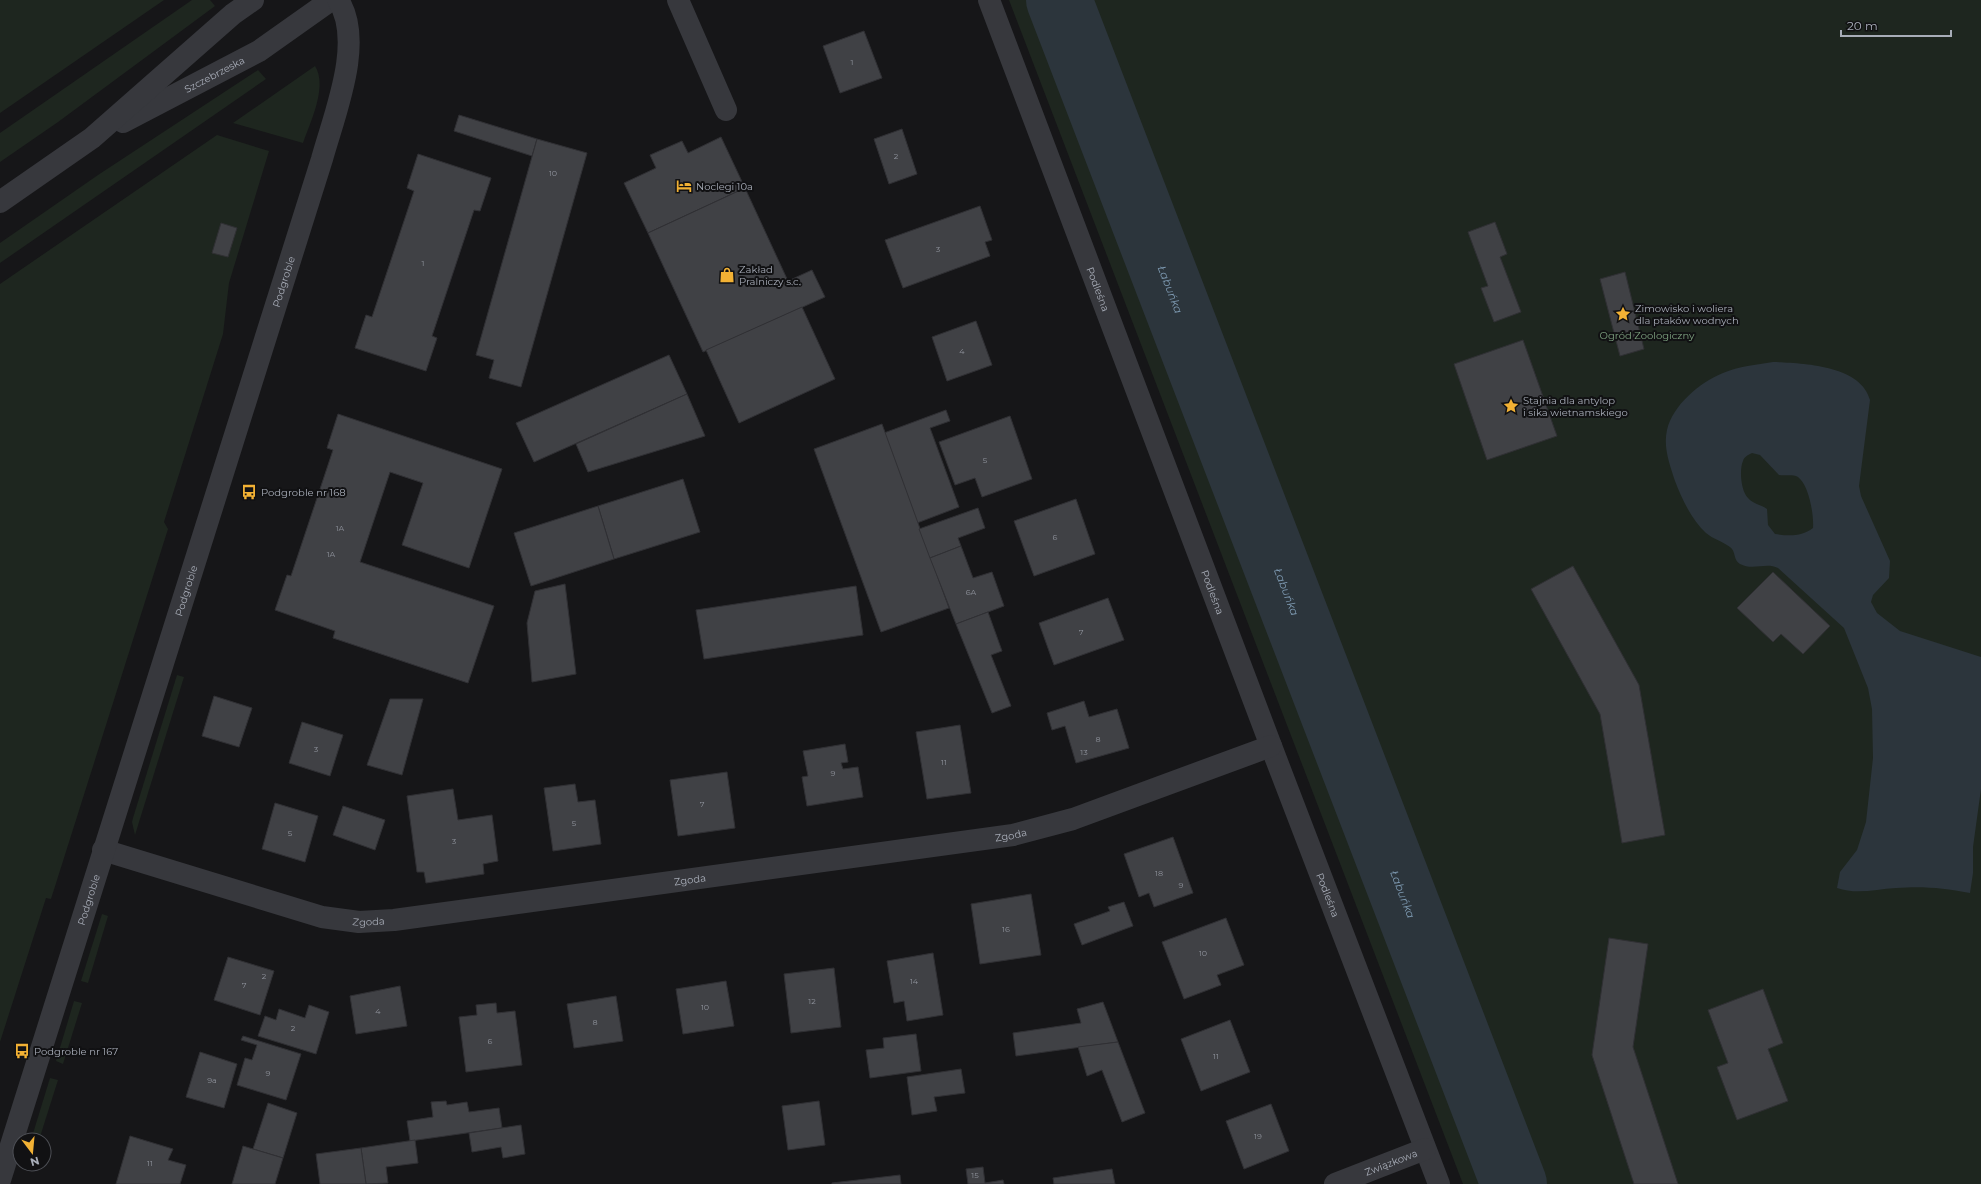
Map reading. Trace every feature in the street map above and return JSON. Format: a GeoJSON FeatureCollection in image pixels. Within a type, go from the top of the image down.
{"type":"FeatureCollection","features":[{"type":"Feature","properties":{"kind":"street","name":"Szczebrzeska"},"geometry":{"type":"LineString","coordinates":[[0,202],[92,138],[233,14],[253,0]]}},
{"type":"Feature","properties":{"kind":"street","name":"Szczebrzeska"},"geometry":{"type":"LineString","coordinates":[[92,138],[259,50],[331,0]]}},
{"type":"Feature","properties":{"kind":"street","name":"Podgroble"},"geometry":{"type":"LineString","coordinates":[[0,1180],[322,158],[347,67],[350,42],[345,10],[338,0]]}},
{"type":"Feature","properties":{"kind":"street"},"geometry":{"type":"LineString","coordinates":[[678,0],[726,110]]}},
{"type":"Feature","properties":{"kind":"street","name":"Podleśna"},"geometry":{"type":"LineString","coordinates":[[989,0],[1271,746],[1439,1184]]}},
{"type":"Feature","properties":{"kind":"street","name":"Zgoda"},"geometry":{"type":"LineString","coordinates":[[103,850],[322,917],[359,922],[394,920],[1013,834],[1073,819],[1271,746]]}},
{"type":"Feature","properties":{"kind":"street","name":"Związkowa"},"geometry":{"type":"LineString","coordinates":[[1335,1184],[1425,1149]]}},
{"type":"Feature","properties":{"kind":"green space"},"geometry":{"type":"Polygon","coordinates":[[[0,0],[164,0],[0,113],[0,0]]]}},
{"type":"Feature","properties":{"kind":"green space"},"geometry":{"type":"Polygon","coordinates":[[[192,0],[210,0],[215,6],[58,122],[0,162],[0,133],[192,0]]]}},
{"type":"Feature","properties":{"kind":"green space","name":"Ogród Zoologiczny"},"geometry":{"type":"Polygon","coordinates":[[[1009,0],[1981,0],[1981,1184],[1463,1184],[1009,0]]]}},
{"type":"Feature","properties":{"kind":"green space"},"geometry":{"type":"Polygon","coordinates":[[[315,66],[319,74],[319,94],[303,143],[233,123],[315,66]]]}},
{"type":"Feature","properties":{"kind":"green space"},"geometry":{"type":"Polygon","coordinates":[[[258,70],[266,79],[0,263],[0,243],[98,175],[258,70]]]}},
{"type":"Feature","properties":{"kind":"green space"},"geometry":{"type":"Polygon","coordinates":[[[217,135],[269,151],[229,283],[223,334],[164,522],[168,529],[51,899],[46,898],[0,1042],[0,284],[217,135]]]}},
{"type":"Feature","properties":{"kind":"green space"},"geometry":{"type":"Polygon","coordinates":[[[177,675],[184,677],[135,835],[132,822],[133,818],[177,675]]]}},
{"type":"Feature","properties":{"kind":"green space"},"geometry":{"type":"Polygon","coordinates":[[[102,914],[108,916],[88,983],[81,981],[102,914]]]}},
{"type":"Feature","properties":{"kind":"green space"},"geometry":{"type":"Polygon","coordinates":[[[74,1001],[82,1003],[63,1064],[56,1061],[74,1001]]]}},
{"type":"Feature","properties":{"kind":"green space"},"geometry":{"type":"Polygon","coordinates":[[[50,1078],[58,1080],[42,1132],[33,1132],[50,1078]]]}},
{"type":"Feature","properties":{"kind":"shaded area"},"geometry":{"type":"Polygon","coordinates":[[[1773,362],[1814,365],[1843,373],[1855,379],[1864,388],[1870,400],[1859,486],[1861,496],[1890,561],[1889,578],[1873,595],[1871,602],[1877,613],[1900,631],[1981,657],[1981,789],[1973,847],[1973,873],[1970,893],[1925,887],[1906,887],[1866,891],[1852,891],[1837,888],[1840,872],[1857,850],[1866,822],[1873,758],[1872,709],[1868,688],[1844,628],[1778,568],[1773,566],[1750,567],[1740,564],[1736,560],[1732,549],[1706,533],[1696,522],[1684,502],[1675,481],[1668,456],[1666,437],[1670,421],[1681,404],[1696,389],[1714,377],[1741,367],[1773,362]],[[1752,453],[1746,456],[1742,465],[1742,486],[1748,498],[1752,502],[1767,509],[1768,525],[1775,534],[1795,535],[1804,533],[1813,528],[1813,516],[1810,501],[1802,481],[1796,476],[1779,475],[1760,455],[1752,453]]]}},
{"type":"Feature","properties":{"kind":"building"},"geometry":{"type":"Polygon","coordinates":[[[864,31],[882,78],[840,93],[823,46],[864,31]]]}},
{"type":"Feature","properties":{"kind":"building"},"geometry":{"type":"Polygon","coordinates":[[[459,115],[537,139],[532,156],[454,131],[459,115]]]}},
{"type":"Feature","properties":{"kind":"building"},"geometry":{"type":"Polygon","coordinates":[[[902,129],[917,174],[889,184],[874,139],[902,129]]]}},
{"type":"Feature","properties":{"kind":"building","name":"Noclegi 10a"},"geometry":{"type":"Polygon","coordinates":[[[721,137],[745,188],[648,233],[624,183],[656,168],[650,155],[682,141],[688,153],[721,137]]]}},
{"type":"Feature","properties":{"kind":"building"},"geometry":{"type":"Polygon","coordinates":[[[537,139],[587,153],[521,387],[489,378],[494,360],[476,355],[537,139]]]}},
{"type":"Feature","properties":{"kind":"building"},"geometry":{"type":"Polygon","coordinates":[[[418,154],[491,178],[480,211],[474,210],[432,336],[437,338],[426,371],[355,348],[366,315],[372,317],[414,191],[407,188],[418,154]]]}},
{"type":"Feature","properties":{"kind":"building","name":"Zakład Pralniczy s.c."},"geometry":{"type":"Polygon","coordinates":[[[745,188],[788,281],[812,270],[825,297],[703,352],[648,233],[745,188]]]}},
{"type":"Feature","properties":{"kind":"building"},"geometry":{"type":"Polygon","coordinates":[[[980,206],[992,240],[985,242],[990,256],[903,288],[885,240],[980,206]]]}},
{"type":"Feature","properties":{"kind":"building"},"geometry":{"type":"Polygon","coordinates":[[[1495,222],[1507,254],[1500,257],[1521,312],[1494,322],[1481,288],[1488,286],[1468,232],[1495,222]]]}},
{"type":"Feature","properties":{"kind":"building"},"geometry":{"type":"Polygon","coordinates":[[[221,223],[237,228],[228,257],[212,253],[221,223]]]}},
{"type":"Feature","properties":{"kind":"building"},"geometry":{"type":"Polygon","coordinates":[[[1625,272],[1644,349],[1620,356],[1600,279],[1625,272]]]}},
{"type":"Feature","properties":{"kind":"building"},"geometry":{"type":"Polygon","coordinates":[[[802,307],[835,379],[739,423],[706,350],[802,307]]]}},
{"type":"Feature","properties":{"kind":"building"},"geometry":{"type":"Polygon","coordinates":[[[976,321],[992,365],[947,381],[932,337],[976,321]]]}},
{"type":"Feature","properties":{"kind":"building"},"geometry":{"type":"Polygon","coordinates":[[[1523,340],[1557,436],[1487,460],[1454,364],[1523,340]]]}},
{"type":"Feature","properties":{"kind":"building"},"geometry":{"type":"Polygon","coordinates":[[[669,355],[687,394],[534,462],[516,423],[669,355]]]}},
{"type":"Feature","properties":{"kind":"building"},"geometry":{"type":"Polygon","coordinates":[[[687,394],[705,436],[588,472],[576,444],[687,394]]]}},
{"type":"Feature","properties":{"kind":"building"},"geometry":{"type":"Polygon","coordinates":[[[946,410],[950,421],[930,428],[959,507],[917,523],[884,433],[946,410]]]}},
{"type":"Feature","properties":{"kind":"building"},"geometry":{"type":"Polygon","coordinates":[[[338,414],[502,469],[469,568],[402,545],[423,483],[390,472],[360,562],[494,606],[468,683],[333,638],[335,631],[275,610],[287,575],[291,576],[333,450],[327,448],[338,414]]]}},
{"type":"Feature","properties":{"kind":"building"},"geometry":{"type":"Polygon","coordinates":[[[1010,416],[1032,479],[982,497],[975,478],[955,485],[939,442],[1010,416]]]}},
{"type":"Feature","properties":{"kind":"building"},"geometry":{"type":"Polygon","coordinates":[[[882,424],[949,608],[881,632],[814,449],[882,424]]]}},
{"type":"Feature","properties":{"kind":"building"},"geometry":{"type":"Polygon","coordinates":[[[683,479],[700,532],[614,559],[598,506],[683,479]]]}},
{"type":"Feature","properties":{"kind":"building"},"geometry":{"type":"Polygon","coordinates":[[[1076,499],[1095,554],[1034,576],[1014,521],[1076,499]]]}},
{"type":"Feature","properties":{"kind":"building"},"geometry":{"type":"Polygon","coordinates":[[[598,506],[614,559],[531,586],[514,533],[598,506]]]}},
{"type":"Feature","properties":{"kind":"building"},"geometry":{"type":"Polygon","coordinates":[[[978,508],[985,528],[958,538],[961,546],[930,558],[919,529],[978,508]]]}},
{"type":"Feature","properties":{"kind":"building"},"geometry":{"type":"Polygon","coordinates":[[[961,546],[973,578],[992,572],[1004,606],[956,624],[930,558],[961,546]]]}},
{"type":"Feature","properties":{"kind":"building"},"geometry":{"type":"Polygon","coordinates":[[[1573,566],[1639,685],[1665,835],[1622,843],[1600,714],[1531,589],[1573,566]]]}},
{"type":"Feature","properties":{"kind":"building"},"geometry":{"type":"Polygon","coordinates":[[[1773,572],[1830,626],[1803,654],[1781,634],[1773,642],[1737,608],[1773,572]]]}},
{"type":"Feature","properties":{"kind":"building"},"geometry":{"type":"Polygon","coordinates":[[[565,584],[576,674],[532,682],[527,623],[535,591],[565,584]]]}},
{"type":"Feature","properties":{"kind":"building"},"geometry":{"type":"Polygon","coordinates":[[[856,586],[863,635],[704,659],[696,610],[856,586]]]}},
{"type":"Feature","properties":{"kind":"building"},"geometry":{"type":"Polygon","coordinates":[[[1108,598],[1124,640],[1054,665],[1039,623],[1108,598]]]}},
{"type":"Feature","properties":{"kind":"building"},"geometry":{"type":"Polygon","coordinates":[[[988,612],[1002,651],[991,655],[1011,706],[992,713],[956,624],[988,612]]]}},
{"type":"Feature","properties":{"kind":"building"},"geometry":{"type":"Polygon","coordinates":[[[214,696],[252,708],[239,747],[202,736],[214,696]]]}},
{"type":"Feature","properties":{"kind":"building"},"geometry":{"type":"Polygon","coordinates":[[[390,699],[423,699],[402,775],[367,765],[390,699]]]}},
{"type":"Feature","properties":{"kind":"building"},"geometry":{"type":"Polygon","coordinates":[[[1084,701],[1089,717],[1117,709],[1129,748],[1076,763],[1065,726],[1052,730],[1047,713],[1084,701]]]}},
{"type":"Feature","properties":{"kind":"building"},"geometry":{"type":"Polygon","coordinates":[[[302,722],[343,735],[330,776],[289,763],[302,722]]]}},
{"type":"Feature","properties":{"kind":"building"},"geometry":{"type":"Polygon","coordinates":[[[960,725],[971,793],[927,799],[916,732],[960,725]]]}},
{"type":"Feature","properties":{"kind":"building"},"geometry":{"type":"Polygon","coordinates":[[[845,744],[848,762],[841,763],[843,769],[858,767],[863,797],[807,806],[802,777],[808,776],[803,751],[845,744]]]}},
{"type":"Feature","properties":{"kind":"building"},"geometry":{"type":"Polygon","coordinates":[[[727,772],[735,828],[678,836],[670,780],[727,772]]]}},
{"type":"Feature","properties":{"kind":"building"},"geometry":{"type":"Polygon","coordinates":[[[575,784],[578,802],[595,800],[601,844],[553,851],[544,788],[575,784]]]}},
{"type":"Feature","properties":{"kind":"building"},"geometry":{"type":"Polygon","coordinates":[[[453,789],[458,820],[492,815],[498,861],[483,864],[484,874],[426,883],[424,872],[417,872],[407,796],[453,789]]]}},
{"type":"Feature","properties":{"kind":"building"},"geometry":{"type":"Polygon","coordinates":[[[275,803],[318,816],[305,862],[262,849],[275,803]]]}},
{"type":"Feature","properties":{"kind":"building"},"geometry":{"type":"Polygon","coordinates":[[[343,806],[385,820],[375,850],[333,835],[343,806]]]}},
{"type":"Feature","properties":{"kind":"building"},"geometry":{"type":"Polygon","coordinates":[[[1173,837],[1193,893],[1154,907],[1149,893],[1139,897],[1124,854],[1173,837]]]}},
{"type":"Feature","properties":{"kind":"building"},"geometry":{"type":"Polygon","coordinates":[[[1031,894],[1041,955],[980,964],[971,904],[1031,894]]]}},
{"type":"Feature","properties":{"kind":"building"},"geometry":{"type":"Polygon","coordinates":[[[1124,902],[1133,926],[1082,945],[1074,924],[1110,911],[1108,907],[1124,902]]]}},
{"type":"Feature","properties":{"kind":"building"},"geometry":{"type":"Polygon","coordinates":[[[1226,918],[1244,965],[1217,975],[1221,985],[1184,999],[1162,942],[1226,918]]]}},
{"type":"Feature","properties":{"kind":"building"},"geometry":{"type":"Polygon","coordinates":[[[1609,938],[1648,944],[1633,1047],[1678,1184],[1634,1184],[1592,1055],[1609,938]]]}},
{"type":"Feature","properties":{"kind":"building"},"geometry":{"type":"Polygon","coordinates":[[[933,953],[943,1015],[907,1021],[904,1001],[894,1003],[887,961],[933,953]]]}},
{"type":"Feature","properties":{"kind":"building"},"geometry":{"type":"Polygon","coordinates":[[[228,957],[274,971],[260,1015],[214,1000],[228,957]]]}},
{"type":"Feature","properties":{"kind":"building"},"geometry":{"type":"Polygon","coordinates":[[[834,968],[841,1027],[791,1033],[784,974],[834,968]]]}},
{"type":"Feature","properties":{"kind":"building"},"geometry":{"type":"Polygon","coordinates":[[[726,981],[734,1026],[683,1034],[676,989],[726,981]]]}},
{"type":"Feature","properties":{"kind":"building"},"geometry":{"type":"Polygon","coordinates":[[[400,986],[407,1026],[356,1034],[350,996],[400,986]]]}},
{"type":"Feature","properties":{"kind":"building"},"geometry":{"type":"Polygon","coordinates":[[[1763,989],[1783,1043],[1768,1049],[1788,1101],[1737,1120],[1717,1067],[1728,1063],[1708,1010],[1763,989]]]}},
{"type":"Feature","properties":{"kind":"building"},"geometry":{"type":"Polygon","coordinates":[[[616,996],[623,1041],[574,1048],[567,1004],[616,996]]]}},
{"type":"Feature","properties":{"kind":"building"},"geometry":{"type":"Polygon","coordinates":[[[1103,1002],[1118,1042],[1016,1056],[1013,1033],[1081,1023],[1077,1009],[1103,1002]]]}},
{"type":"Feature","properties":{"kind":"building"},"geometry":{"type":"Polygon","coordinates":[[[496,1003],[497,1013],[515,1011],[522,1065],[466,1072],[459,1017],[477,1015],[476,1005],[496,1003]]]}},
{"type":"Feature","properties":{"kind":"building"},"geometry":{"type":"Polygon","coordinates":[[[309,1005],[329,1012],[316,1054],[258,1036],[265,1016],[276,1020],[279,1009],[305,1018],[309,1005]]]}},
{"type":"Feature","properties":{"kind":"building"},"geometry":{"type":"Polygon","coordinates":[[[1230,1020],[1250,1072],[1201,1091],[1181,1039],[1230,1020]]]}},
{"type":"Feature","properties":{"kind":"building"},"geometry":{"type":"Polygon","coordinates":[[[916,1034],[921,1071],[870,1078],[866,1050],[884,1048],[883,1038],[916,1034]]]}},
{"type":"Feature","properties":{"kind":"building"},"geometry":{"type":"Polygon","coordinates":[[[243,1036],[301,1054],[286,1100],[237,1085],[245,1058],[252,1060],[257,1045],[241,1040],[243,1036]]]}},
{"type":"Feature","properties":{"kind":"building"},"geometry":{"type":"Polygon","coordinates":[[[1118,1042],[1145,1113],[1122,1122],[1102,1070],[1087,1076],[1078,1047],[1118,1042]]]}},
{"type":"Feature","properties":{"kind":"building"},"geometry":{"type":"Polygon","coordinates":[[[200,1052],[237,1064],[224,1108],[186,1097],[200,1052]]]}},
{"type":"Feature","properties":{"kind":"building"},"geometry":{"type":"Polygon","coordinates":[[[961,1069],[965,1093],[934,1097],[937,1111],[912,1115],[907,1077],[961,1069]]]}},
{"type":"Feature","properties":{"kind":"building"},"geometry":{"type":"Polygon","coordinates":[[[446,1101],[447,1105],[467,1102],[469,1112],[499,1108],[502,1128],[410,1141],[407,1121],[433,1117],[431,1102],[446,1101]]]}},
{"type":"Feature","properties":{"kind":"building"},"geometry":{"type":"Polygon","coordinates":[[[819,1101],[825,1145],[788,1150],[782,1106],[819,1101]]]}},
{"type":"Feature","properties":{"kind":"building"},"geometry":{"type":"Polygon","coordinates":[[[268,1103],[297,1113],[283,1158],[253,1149],[268,1103]]]}},
{"type":"Feature","properties":{"kind":"building"},"geometry":{"type":"Polygon","coordinates":[[[1271,1104],[1289,1151],[1244,1169],[1226,1121],[1271,1104]]]}},
{"type":"Feature","properties":{"kind":"building"},"geometry":{"type":"Polygon","coordinates":[[[521,1125],[525,1154],[503,1158],[501,1147],[472,1152],[469,1133],[521,1125]]]}},
{"type":"Feature","properties":{"kind":"building"},"geometry":{"type":"Polygon","coordinates":[[[130,1136],[173,1149],[168,1160],[186,1165],[180,1184],[116,1184],[130,1136]]]}},
{"type":"Feature","properties":{"kind":"building"},"geometry":{"type":"Polygon","coordinates":[[[415,1140],[418,1163],[386,1167],[388,1183],[366,1184],[361,1148],[415,1140]]]}},
{"type":"Feature","properties":{"kind":"building"},"geometry":{"type":"Polygon","coordinates":[[[243,1146],[283,1158],[275,1184],[232,1184],[243,1146]]]}},
{"type":"Feature","properties":{"kind":"building"},"geometry":{"type":"Polygon","coordinates":[[[361,1148],[366,1184],[320,1184],[316,1154],[361,1148]]]}},
{"type":"Feature","properties":{"kind":"building"},"geometry":{"type":"Polygon","coordinates":[[[983,1167],[985,1183],[1003,1180],[1004,1184],[968,1184],[966,1169],[983,1167]]]}},
{"type":"Feature","properties":{"kind":"building"},"geometry":{"type":"Polygon","coordinates":[[[1112,1169],[1115,1184],[1054,1184],[1053,1178],[1112,1169]]]}},
{"type":"Feature","properties":{"kind":"building"},"geometry":{"type":"Polygon","coordinates":[[[900,1175],[901,1184],[832,1184],[832,1183],[900,1175]]]}},
{"type":"Feature","properties":{"kind":"waterway","name":"Łabuńka"},"geometry":{"type":"LineString","coordinates":[[1059,0],[1514,1184]]}},
{"type":"Feature","properties":{"kind":"place","name":"Noclegi 10a"},"geometry":{"type":"Point","coordinates":[684,186]}},
{"type":"Feature","properties":{"kind":"place","name":"Zakład Pralniczy s.c."},"geometry":{"type":"Point","coordinates":[727,275]}},
{"type":"Feature","properties":{"kind":"place","name":"Zimowisko i woliera dla ptaków wodnych"},"geometry":{"type":"Point","coordinates":[1623,314]}},
{"type":"Feature","properties":{"kind":"place","name":"Stajnia dla antylop i sika wietnamskiego"},"geometry":{"type":"Point","coordinates":[1511,406]}},
{"type":"Feature","properties":{"kind":"place","name":"Podgroble nr 168"},"geometry":{"type":"Point","coordinates":[249,492]}},
{"type":"Feature","properties":{"kind":"place","name":"Podgroble nr 167"},"geometry":{"type":"Point","coordinates":[22,1051]}}]}
